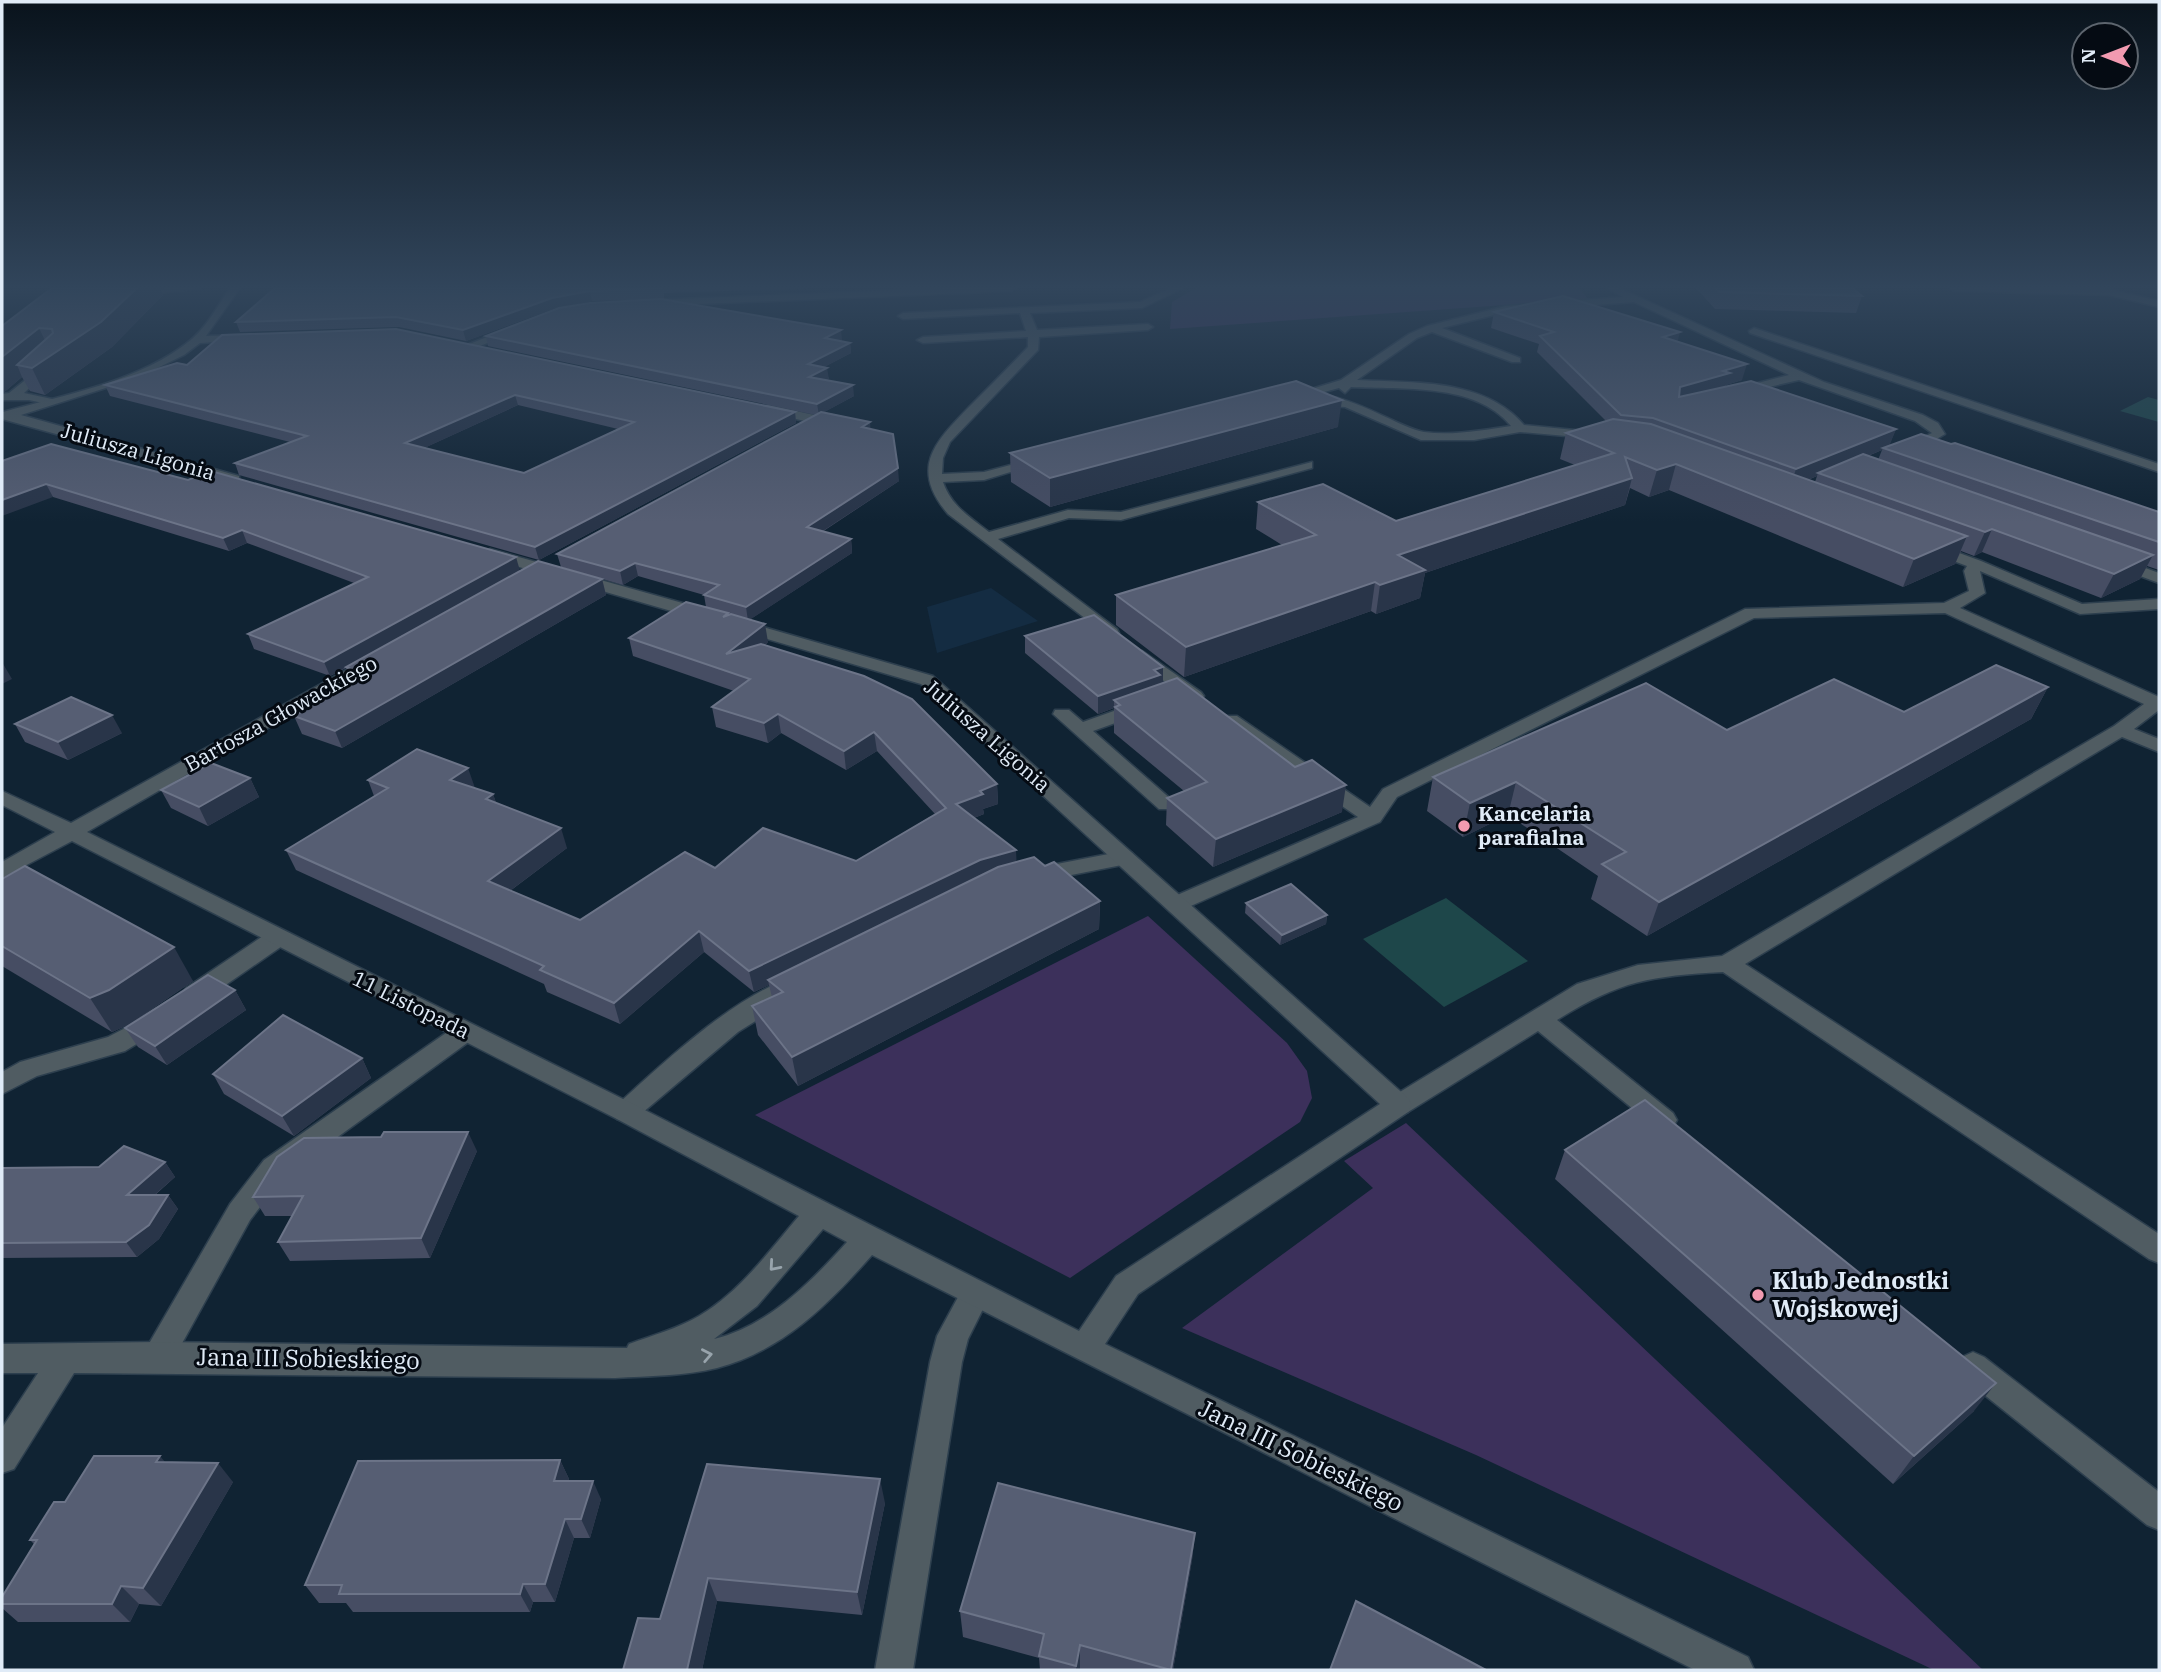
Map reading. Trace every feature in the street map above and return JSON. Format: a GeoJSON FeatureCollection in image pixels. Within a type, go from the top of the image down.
{"type":"FeatureCollection","features":[{"type":"Feature","properties":{"kind":"street"},"geometry":{"type":"LineString","coordinates":[[7,397],[46,366]]}},
{"type":"Feature","properties":{"kind":"street"},"geometry":{"type":"LineString","coordinates":[[4,416],[151,366]]}},
{"type":"Feature","properties":{"kind":"street"},"geometry":{"type":"LineString","coordinates":[[1018,366],[944,441],[936,458],[934,478],[941,498],[986,537],[1187,691],[1373,818]]}},
{"type":"Feature","properties":{"kind":"street"},"geometry":{"type":"LineString","coordinates":[[1345,383],[1370,366]]}},
{"type":"Feature","properties":{"kind":"street"},"geometry":{"type":"LineString","coordinates":[[1779,366],[1919,418],[1933,426],[1939,434],[1912,448],[1890,448]]}},
{"type":"Feature","properties":{"kind":"street"},"geometry":{"type":"LineString","coordinates":[[1858,366],[2159,468]]}},
{"type":"Feature","properties":{"kind":"street"},"geometry":{"type":"LineString","coordinates":[[1720,397],[1800,376]]}},
{"type":"Feature","properties":{"kind":"street"},"geometry":{"type":"LineString","coordinates":[[1345,383],[1347,404]]}},
{"type":"Feature","properties":{"kind":"street"},"geometry":{"type":"LineString","coordinates":[[1520,428],[1513,416],[1502,407],[1453,391],[1345,383],[1278,400],[1347,404],[1421,436],[1475,436],[1520,428],[1610,437]]}},
{"type":"Feature","properties":{"kind":"street"},"geometry":{"type":"LineString","coordinates":[[1747,389],[1771,398]]}},
{"type":"Feature","properties":{"kind":"street"},"geometry":{"type":"LineString","coordinates":[[7,397],[30,396],[48,402]]}},
{"type":"Feature","properties":{"kind":"street"},"geometry":{"type":"LineString","coordinates":[[760,407],[813,418],[815,423],[779,442]]}},
{"type":"Feature","properties":{"kind":"street","name":"Juliusza Ligonia"},"geometry":{"type":"LineString","coordinates":[[4,416],[256,485]]}},
{"type":"Feature","properties":{"kind":"street"},"geometry":{"type":"LineString","coordinates":[[934,478],[984,476],[1049,459]]}},
{"type":"Feature","properties":{"kind":"street"},"geometry":{"type":"LineString","coordinates":[[986,537],[1068,514],[1121,516],[1307,465]]}},
{"type":"Feature","properties":{"kind":"street"},"geometry":{"type":"LineString","coordinates":[[1914,541],[1976,564],[2080,609],[2159,604]]}},
{"type":"Feature","properties":{"kind":"street","name":"Juliusza Ligonia"},"geometry":{"type":"LineString","coordinates":[[476,550],[927,680],[1399,1105]]}},
{"type":"Feature","properties":{"kind":"street"},"geometry":{"type":"LineString","coordinates":[[515,583],[564,556]]}},
{"type":"Feature","properties":{"kind":"street"},"geometry":{"type":"LineString","coordinates":[[2109,560],[2159,578]]}},
{"type":"Feature","properties":{"kind":"street"},"geometry":{"type":"LineString","coordinates":[[1176,904],[1373,818],[1390,793],[1751,613],[1947,608],[1977,593],[1972,571],[1976,564]]}},
{"type":"Feature","properties":{"kind":"street"},"geometry":{"type":"LineString","coordinates":[[1084,1349],[1127,1285],[1399,1105],[1586,990],[1636,971],[1727,964],[2121,730],[2158,702],[1947,608]]}},
{"type":"Feature","properties":{"kind":"street","name":"Bartosza Głowackiego"},"geometry":{"type":"LineString","coordinates":[[2,872],[382,658]]}},
{"type":"Feature","properties":{"kind":"street"},"geometry":{"type":"LineString","coordinates":[[1080,729],[1187,691]]}},
{"type":"Feature","properties":{"kind":"street"},"geometry":{"type":"LineString","coordinates":[[1062,714],[1166,804]]}},
{"type":"Feature","properties":{"kind":"street"},"geometry":{"type":"LineString","coordinates":[[2121,730],[2159,746]]}},
{"type":"Feature","properties":{"kind":"street","name":"11 Listopada"},"geometry":{"type":"LineString","coordinates":[[2,797],[277,939],[626,1112],[818,1214]]}},
{"type":"Feature","properties":{"kind":"street"},"geometry":{"type":"LineString","coordinates":[[1017,881],[1124,858]]}},
{"type":"Feature","properties":{"kind":"street"},"geometry":{"type":"LineString","coordinates":[[2,1084],[29,1069],[116,1044],[277,939]]}},
{"type":"Feature","properties":{"kind":"street"},"geometry":{"type":"LineString","coordinates":[[1727,964],[2159,1250]]}},
{"type":"Feature","properties":{"kind":"street"},"geometry":{"type":"LineString","coordinates":[[626,1112],[699,1048],[759,1003],[820,973]]}},
{"type":"Feature","properties":{"kind":"street"},"geometry":{"type":"LineString","coordinates":[[1539,1019],[1688,1139]]}},
{"type":"Feature","properties":{"kind":"street"},"geometry":{"type":"LineString","coordinates":[[158,1357],[240,1212],[274,1168],[465,1032]]}},
{"type":"Feature","properties":{"kind":"street","name":"Jana III Sobieskiego"},"geometry":{"type":"LineString","coordinates":[[615,1363],[678,1341],[719,1320],[760,1282],[818,1214],[975,1295],[1735,1670]]}},
{"type":"Feature","properties":{"kind":"street","name":"Jana III Sobieskiego"},"geometry":{"type":"LineString","coordinates":[[2,1359],[158,1357],[615,1363],[683,1359],[719,1352],[756,1338],[779,1325],[816,1293],[867,1240]]}},
{"type":"Feature","properties":{"kind":"street"},"geometry":{"type":"LineString","coordinates":[[894,1670],[946,1362],[953,1336],[975,1295]]}},
{"type":"Feature","properties":{"kind":"street"},"geometry":{"type":"LineString","coordinates":[[1950,1349],[2159,1513]]}},
{"type":"Feature","properties":{"kind":"street"},"geometry":{"type":"LineString","coordinates":[[2,1457],[65,1359]]}},
{"type":"Feature","properties":{"kind":"shaded area"},"geometry":{"type":"Polygon","coordinates":[[[2148,397],[2159,400],[2159,422],[2120,411],[2148,397]]]}},
{"type":"Feature","properties":{"kind":"shaded area"},"geometry":{"type":"Polygon","coordinates":[[[991,588],[1038,621],[937,653],[927,607],[991,588]]]}},
{"type":"Feature","properties":{"kind":"shaded area"},"geometry":{"type":"Polygon","coordinates":[[[1446,898],[1528,961],[1444,1007],[1363,939],[1446,898]]]}},
{"type":"Feature","properties":{"kind":"shaded area"},"geometry":{"type":"Polygon","coordinates":[[[1148,916],[1287,1043],[1307,1071],[1312,1098],[1300,1122],[1070,1278],[755,1115],[1148,916]]]}},
{"type":"Feature","properties":{"kind":"shaded area"},"geometry":{"type":"Polygon","coordinates":[[[1406,1123],[1983,1670],[1934,1670],[1476,1455],[1182,1328],[1373,1188],[1344,1161],[1406,1123]]]}},
{"type":"Feature","properties":{"kind":"building"},"geometry":{"type":"Polygon","coordinates":[[[167,366],[574,366],[795,412],[535,547],[235,463],[307,436],[105,385],[167,366]],[[515,395],[405,443],[524,473],[634,422],[515,395]]]}},
{"type":"Feature","properties":{"kind":"building"},"geometry":{"type":"Polygon","coordinates":[[[632,366],[818,366],[827,368],[809,377],[853,385],[817,404],[632,366]]]}},
{"type":"Feature","properties":{"kind":"building"},"geometry":{"type":"Polygon","coordinates":[[[1571,366],[1740,366],[1723,371],[1730,373],[1680,387],[1679,397],[1751,381],[1896,429],[1796,469],[1653,418],[1621,415],[1571,366]]]}},
{"type":"Feature","properties":{"kind":"building"},"geometry":{"type":"Polygon","coordinates":[[[1296,381],[1342,400],[1050,478],[1010,453],[1296,381]]]}},
{"type":"Feature","properties":{"kind":"building"},"geometry":{"type":"Polygon","coordinates":[[[821,412],[870,422],[862,427],[893,434],[898,468],[807,527],[851,539],[746,607],[704,595],[719,585],[635,563],[620,571],[557,554],[821,412]]]}},
{"type":"Feature","properties":{"kind":"building"},"geometry":{"type":"Polygon","coordinates":[[[1613,419],[1651,424],[1967,536],[1914,559],[1676,464],[1657,470],[1625,457],[1632,478],[1398,555],[1425,570],[1380,585],[1375,582],[1186,647],[1116,595],[1316,535],[1258,502],[1323,484],[1396,521],[1614,453],[1566,433],[1613,419]]]}},
{"type":"Feature","properties":{"kind":"building"},"geometry":{"type":"Polygon","coordinates":[[[1921,434],[2159,512],[2159,542],[1883,448],[1921,434]]]}},
{"type":"Feature","properties":{"kind":"building"},"geometry":{"type":"Polygon","coordinates":[[[51,444],[188,480],[211,471],[516,557],[324,662],[248,634],[368,577],[242,530],[223,538],[46,484],[2,500],[2,461],[51,444]]]}},
{"type":"Feature","properties":{"kind":"building"},"geometry":{"type":"Polygon","coordinates":[[[1863,454],[2153,555],[2114,574],[1992,529],[1985,532],[1818,473],[1863,454]]]}},
{"type":"Feature","properties":{"kind":"building"},"geometry":{"type":"Polygon","coordinates":[[[538,561],[602,579],[335,731],[294,716],[366,675],[346,667],[538,561]]]}},
{"type":"Feature","properties":{"kind":"building"},"geometry":{"type":"Polygon","coordinates":[[[686,602],[728,613],[723,617],[731,614],[765,624],[726,654],[761,644],[864,676],[912,699],[997,784],[980,791],[983,794],[956,804],[1016,850],[980,860],[749,971],[699,931],[614,1003],[540,970],[544,966],[286,850],[388,788],[368,780],[417,749],[468,768],[450,780],[493,794],[486,799],[561,828],[488,881],[580,920],[685,852],[715,868],[763,828],[856,861],[946,808],[874,732],[844,751],[778,714],[764,723],[712,707],[750,679],[629,638],[686,602]]]}},
{"type":"Feature","properties":{"kind":"building"},"geometry":{"type":"Polygon","coordinates":[[[1094,615],[1163,667],[1154,670],[1160,675],[1098,696],[1025,636],[1094,615]]]}},
{"type":"Feature","properties":{"kind":"building"},"geometry":{"type":"Polygon","coordinates":[[[1996,665],[2048,687],[1659,902],[1602,864],[1626,852],[1516,782],[1470,803],[1433,777],[1646,683],[1727,730],[1834,679],[1904,712],[1996,665]]]}},
{"type":"Feature","properties":{"kind":"building"},"geometry":{"type":"Polygon","coordinates":[[[1177,678],[1295,767],[1312,760],[1346,785],[1216,839],[1167,798],[1207,782],[1115,707],[1120,705],[1114,700],[1177,678]]]}},
{"type":"Feature","properties":{"kind":"building"},"geometry":{"type":"Polygon","coordinates":[[[71,697],[112,715],[58,742],[15,724],[71,697]]]}},
{"type":"Feature","properties":{"kind":"building"},"geometry":{"type":"Polygon","coordinates":[[[211,763],[250,778],[199,807],[161,790],[211,763]]]}},
{"type":"Feature","properties":{"kind":"building"},"geometry":{"type":"Polygon","coordinates":[[[1034,857],[1045,866],[1054,862],[1100,901],[792,1057],[752,1006],[783,992],[768,980],[998,867],[1034,857]]]}},
{"type":"Feature","properties":{"kind":"building"},"geometry":{"type":"Polygon","coordinates":[[[25,866],[174,947],[109,990],[90,998],[2,946],[2,879],[25,866]]]}},
{"type":"Feature","properties":{"kind":"building"},"geometry":{"type":"Polygon","coordinates":[[[1291,884],[1327,915],[1282,935],[1246,903],[1291,884]]]}},
{"type":"Feature","properties":{"kind":"building"},"geometry":{"type":"Polygon","coordinates":[[[208,975],[235,990],[155,1046],[125,1028],[208,975]]]}},
{"type":"Feature","properties":{"kind":"building"},"geometry":{"type":"Polygon","coordinates":[[[283,1015],[362,1058],[282,1116],[213,1074],[283,1015]]]}},
{"type":"Feature","properties":{"kind":"building","name":"Klub Jednostki Wojskowej"},"geometry":{"type":"Polygon","coordinates":[[[1645,1100],[1996,1383],[1914,1456],[1565,1150],[1645,1100]]]}},
{"type":"Feature","properties":{"kind":"building"},"geometry":{"type":"Polygon","coordinates":[[[384,1132],[468,1132],[421,1238],[278,1242],[303,1196],[253,1197],[277,1157],[304,1138],[381,1137],[384,1132]]]}},
{"type":"Feature","properties":{"kind":"building"},"geometry":{"type":"Polygon","coordinates":[[[124,1146],[165,1162],[127,1195],[168,1195],[149,1225],[126,1242],[2,1243],[2,1168],[99,1167],[124,1146]]]}},
{"type":"Feature","properties":{"kind":"building"},"geometry":{"type":"Polygon","coordinates":[[[94,1456],[160,1456],[156,1462],[218,1463],[143,1588],[121,1586],[112,1604],[2,1604],[2,1597],[37,1540],[30,1540],[54,1502],[65,1502],[94,1456]]]}},
{"type":"Feature","properties":{"kind":"building"},"geometry":{"type":"Polygon","coordinates":[[[560,1460],[554,1481],[593,1481],[581,1519],[565,1519],[545,1584],[523,1584],[520,1594],[339,1594],[342,1585],[305,1585],[358,1461],[560,1460]]]}},
{"type":"Feature","properties":{"kind":"building"},"geometry":{"type":"Polygon","coordinates":[[[707,1464],[880,1479],[857,1592],[708,1578],[687,1670],[623,1670],[638,1618],[660,1619],[707,1464]]]}},
{"type":"Feature","properties":{"kind":"building"},"geometry":{"type":"Polygon","coordinates":[[[998,1483],[1195,1533],[1171,1670],[1080,1645],[1076,1666],[1039,1656],[1044,1634],[960,1611],[998,1483]]]}},
{"type":"Feature","properties":{"kind":"building"},"geometry":{"type":"Polygon","coordinates":[[[1356,1601],[1486,1670],[1330,1670],[1356,1601]]]}},
{"type":"Feature","properties":{"kind":"place","name":"Kancelaria parafialna"},"geometry":{"type":"Point","coordinates":[1464,826]}},
{"type":"Feature","properties":{"kind":"place","name":"Klub Jednostki Wojskowej"},"geometry":{"type":"Point","coordinates":[1758,1295]}}]}
